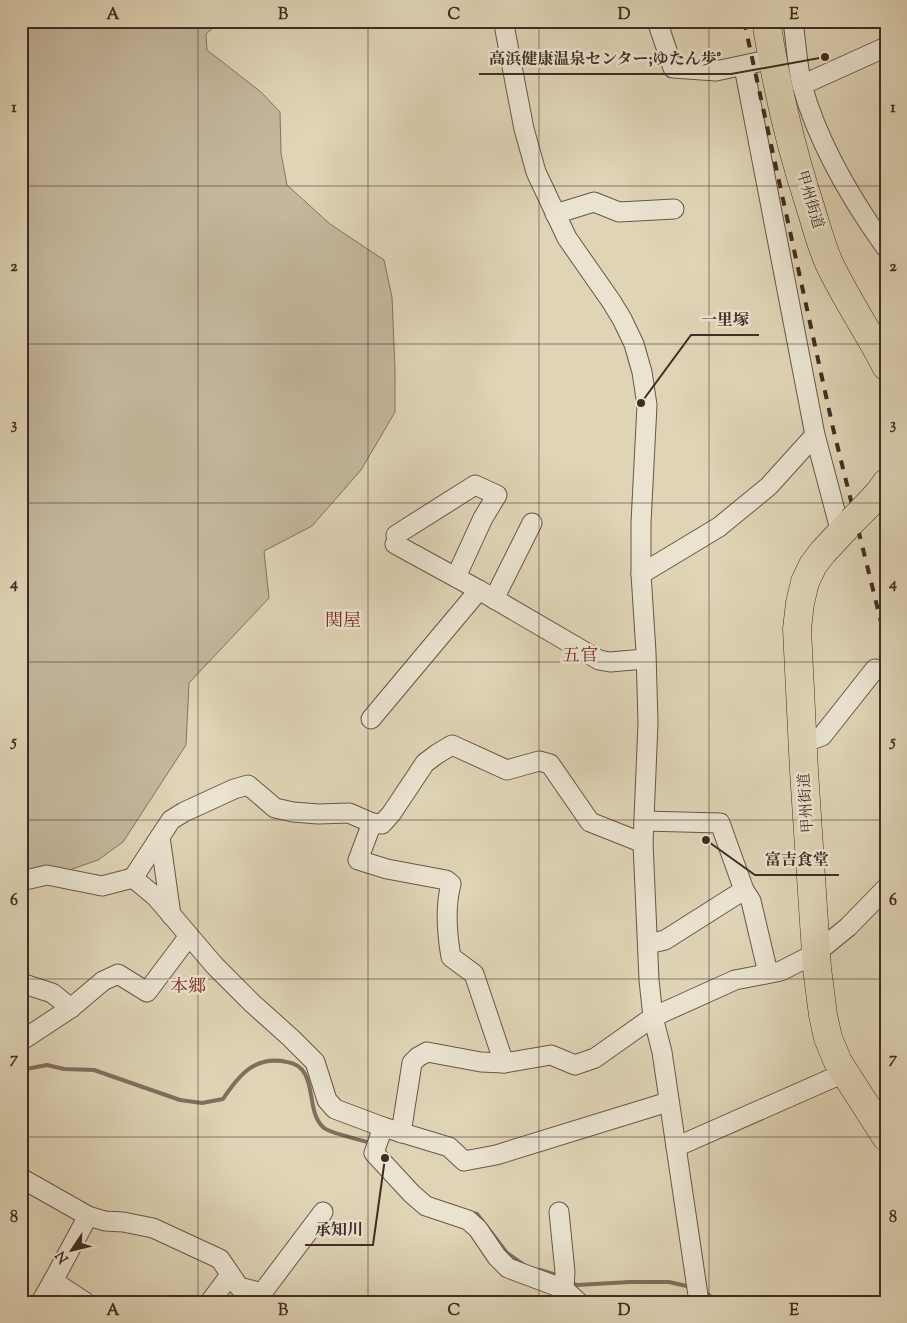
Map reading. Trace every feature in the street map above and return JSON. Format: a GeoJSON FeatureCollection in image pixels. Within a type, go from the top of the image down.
{"type":"FeatureCollection","features":[{"type":"Feature","properties":{"kind":"highway","name":"甲州街道"},"geometry":{"type":"LineString","coordinates":[[766,21],[772,59],[802,181],[828,261],[846,298],[886,366]]}},
{"type":"Feature","properties":{"kind":"highway","name":"甲州街道"},"geometry":{"type":"LineString","coordinates":[[886,484],[813,565],[805,582],[800,602],[797,629],[817,968],[824,1022],[828,1038],[844,1074],[886,1137]]}},
{"type":"Feature","properties":{"kind":"street"},"geometry":{"type":"LineString","coordinates":[[505,21],[505,30],[524,129],[536,172],[567,238],[622,319],[634,344],[642,372],[647,404],[640,523],[648,723],[642,843],[649,980],[653,1018],[662,1052],[698,1293]]}},
{"type":"Feature","properties":{"kind":"street"},"geometry":{"type":"LineString","coordinates":[[656,21],[673,68],[716,72],[772,59]]}},
{"type":"Feature","properties":{"kind":"street"},"geometry":{"type":"LineString","coordinates":[[792,21],[802,85],[818,128],[837,170],[863,216],[886,248]]}},
{"type":"Feature","properties":{"kind":"street"},"geometry":{"type":"LineString","coordinates":[[802,85],[886,47]]}},
{"type":"Feature","properties":{"kind":"street"},"geometry":{"type":"LineString","coordinates":[[744,66],[815,435],[853,521]]}},
{"type":"Feature","properties":{"kind":"street"},"geometry":{"type":"LineString","coordinates":[[555,214],[594,202],[619,212],[674,209]]}},
{"type":"Feature","properties":{"kind":"street"},"geometry":{"type":"LineString","coordinates":[[641,574],[719,526],[769,486],[815,435]]}},
{"type":"Feature","properties":{"kind":"street"},"geometry":{"type":"LineString","coordinates":[[456,577],[482,518],[497,495],[474,485],[396,540],[456,577],[599,660],[610,662],[645,660]]}},
{"type":"Feature","properties":{"kind":"street"},"geometry":{"type":"LineString","coordinates":[[371,719],[486,594],[532,523]]}},
{"type":"Feature","properties":{"kind":"street"},"geometry":{"type":"LineString","coordinates":[[803,743],[822,736],[875,669]]}},
{"type":"Feature","properties":{"kind":"street"},"geometry":{"type":"LineString","coordinates":[[21,881],[47,875],[102,886],[133,878],[172,820],[184,812],[234,789],[248,785],[275,808],[318,814],[349,813],[372,823],[382,824],[391,814],[425,763],[452,745],[508,770],[539,761],[550,764],[590,822],[642,843]]}},
{"type":"Feature","properties":{"kind":"street"},"geometry":{"type":"LineString","coordinates":[[644,821],[720,823],[744,890],[751,901],[768,973]]}},
{"type":"Feature","properties":{"kind":"street"},"geometry":{"type":"LineString","coordinates":[[372,823],[358,860],[387,869],[446,880],[451,884],[448,895],[451,956],[474,974],[504,1063]]}},
{"type":"Feature","properties":{"kind":"street"},"geometry":{"type":"LineString","coordinates":[[160,837],[171,915]]}},
{"type":"Feature","properties":{"kind":"street"},"geometry":{"type":"LineString","coordinates":[[133,878],[156,897],[189,936],[252,1003],[291,1038],[314,1062],[327,1100],[335,1109],[384,1138],[450,1147],[464,1161],[496,1155],[668,1102]]}},
{"type":"Feature","properties":{"kind":"street"},"geometry":{"type":"LineString","coordinates":[[565,1281],[508,1268],[497,1258],[478,1229],[468,1220],[426,1206],[412,1194],[374,1153],[384,1138],[412,1063],[427,1052],[481,1062],[504,1063],[551,1055],[575,1065],[595,1058],[653,1018],[735,980],[781,971],[816,953],[848,927],[886,888]]}},
{"type":"Feature","properties":{"kind":"street"},"geometry":{"type":"LineString","coordinates":[[648,944],[665,940],[744,890]]}},
{"type":"Feature","properties":{"kind":"street"},"geometry":{"type":"LineString","coordinates":[[21,1041],[71,1008],[103,981],[118,974],[147,992],[189,936]]}},
{"type":"Feature","properties":{"kind":"street"},"geometry":{"type":"LineString","coordinates":[[21,983],[52,994],[71,1008]]}},
{"type":"Feature","properties":{"kind":"street"},"geometry":{"type":"LineString","coordinates":[[676,1147],[844,1074]]}},
{"type":"Feature","properties":{"kind":"street"},"geometry":{"type":"LineString","coordinates":[[21,1178],[88,1216],[105,1221],[123,1222],[153,1228],[220,1259],[239,1287],[262,1293],[323,1212]]}},
{"type":"Feature","properties":{"kind":"street"},"geometry":{"type":"LineString","coordinates":[[559,1212],[565,1281],[578,1302]]}},
{"type":"Feature","properties":{"kind":"street"},"geometry":{"type":"LineString","coordinates":[[41,1302],[88,1216]]}},
{"type":"Feature","properties":{"kind":"street"},"geometry":{"type":"LineString","coordinates":[[210,1302],[230,1275]]}},
{"type":"Feature","properties":{"kind":"street"},"geometry":{"type":"LineString","coordinates":[[53,1281],[85,1302]]}},
{"type":"Feature","properties":{"kind":"shaded area"},"geometry":{"type":"Polygon","coordinates":[[[21,21],[221,21],[206,34],[207,50],[261,92],[280,112],[281,153],[287,185],[330,224],[384,260],[392,297],[395,412],[361,470],[312,526],[264,551],[269,598],[189,683],[186,745],[123,842],[98,860],[21,887],[21,21]]]}},
{"type":"Feature","properties":{"kind":"waterway"},"geometry":{"type":"LineString","coordinates":[[21,1070],[47,1065],[64,1069],[94,1070],[180,1100],[202,1103],[223,1099],[235,1082],[257,1064],[266,1061],[295,1064],[308,1080],[319,1123],[327,1130],[371,1143]]}},
{"type":"Feature","properties":{"kind":"waterway"},"geometry":{"type":"LineString","coordinates":[[469,1212],[477,1214],[507,1253],[524,1265]]}},
{"type":"Feature","properties":{"kind":"waterway"},"geometry":{"type":"LineString","coordinates":[[540,1270],[560,1276]]}},
{"type":"Feature","properties":{"kind":"waterway"},"geometry":{"type":"LineString","coordinates":[[570,1282],[577,1285],[669,1282],[691,1287]]}},
{"type":"Feature","properties":{"kind":"waterway"},"geometry":{"type":"LineString","coordinates":[[705,1292],[717,1302]]}},
{"type":"Feature","properties":{"kind":"railway"},"geometry":{"type":"LineString","coordinates":[[744,21],[833,428],[886,642]]}},
{"type":"Feature","properties":{"kind":"place","name":"高浜健康温泉センター;ゆたん歩°"},"geometry":{"type":"Point","coordinates":[825,57]}},
{"type":"Feature","properties":{"kind":"place","name":"一里塚"},"geometry":{"type":"Point","coordinates":[641,403]}},
{"type":"Feature","properties":{"kind":"place","name":"富吉食堂"},"geometry":{"type":"Point","coordinates":[706,840]}},
{"type":"Feature","properties":{"kind":"place","name":"承知川"},"geometry":{"type":"Point","coordinates":[385,1158]}},
{"type":"Feature","properties":{"kind":"district","name":"関屋"},"geometry":{"type":"Point","coordinates":[343,622]}},
{"type":"Feature","properties":{"kind":"district","name":"五官"},"geometry":{"type":"Point","coordinates":[580,657]}},
{"type":"Feature","properties":{"kind":"district","name":"本郷"},"geometry":{"type":"Point","coordinates":[188,988]}}]}
